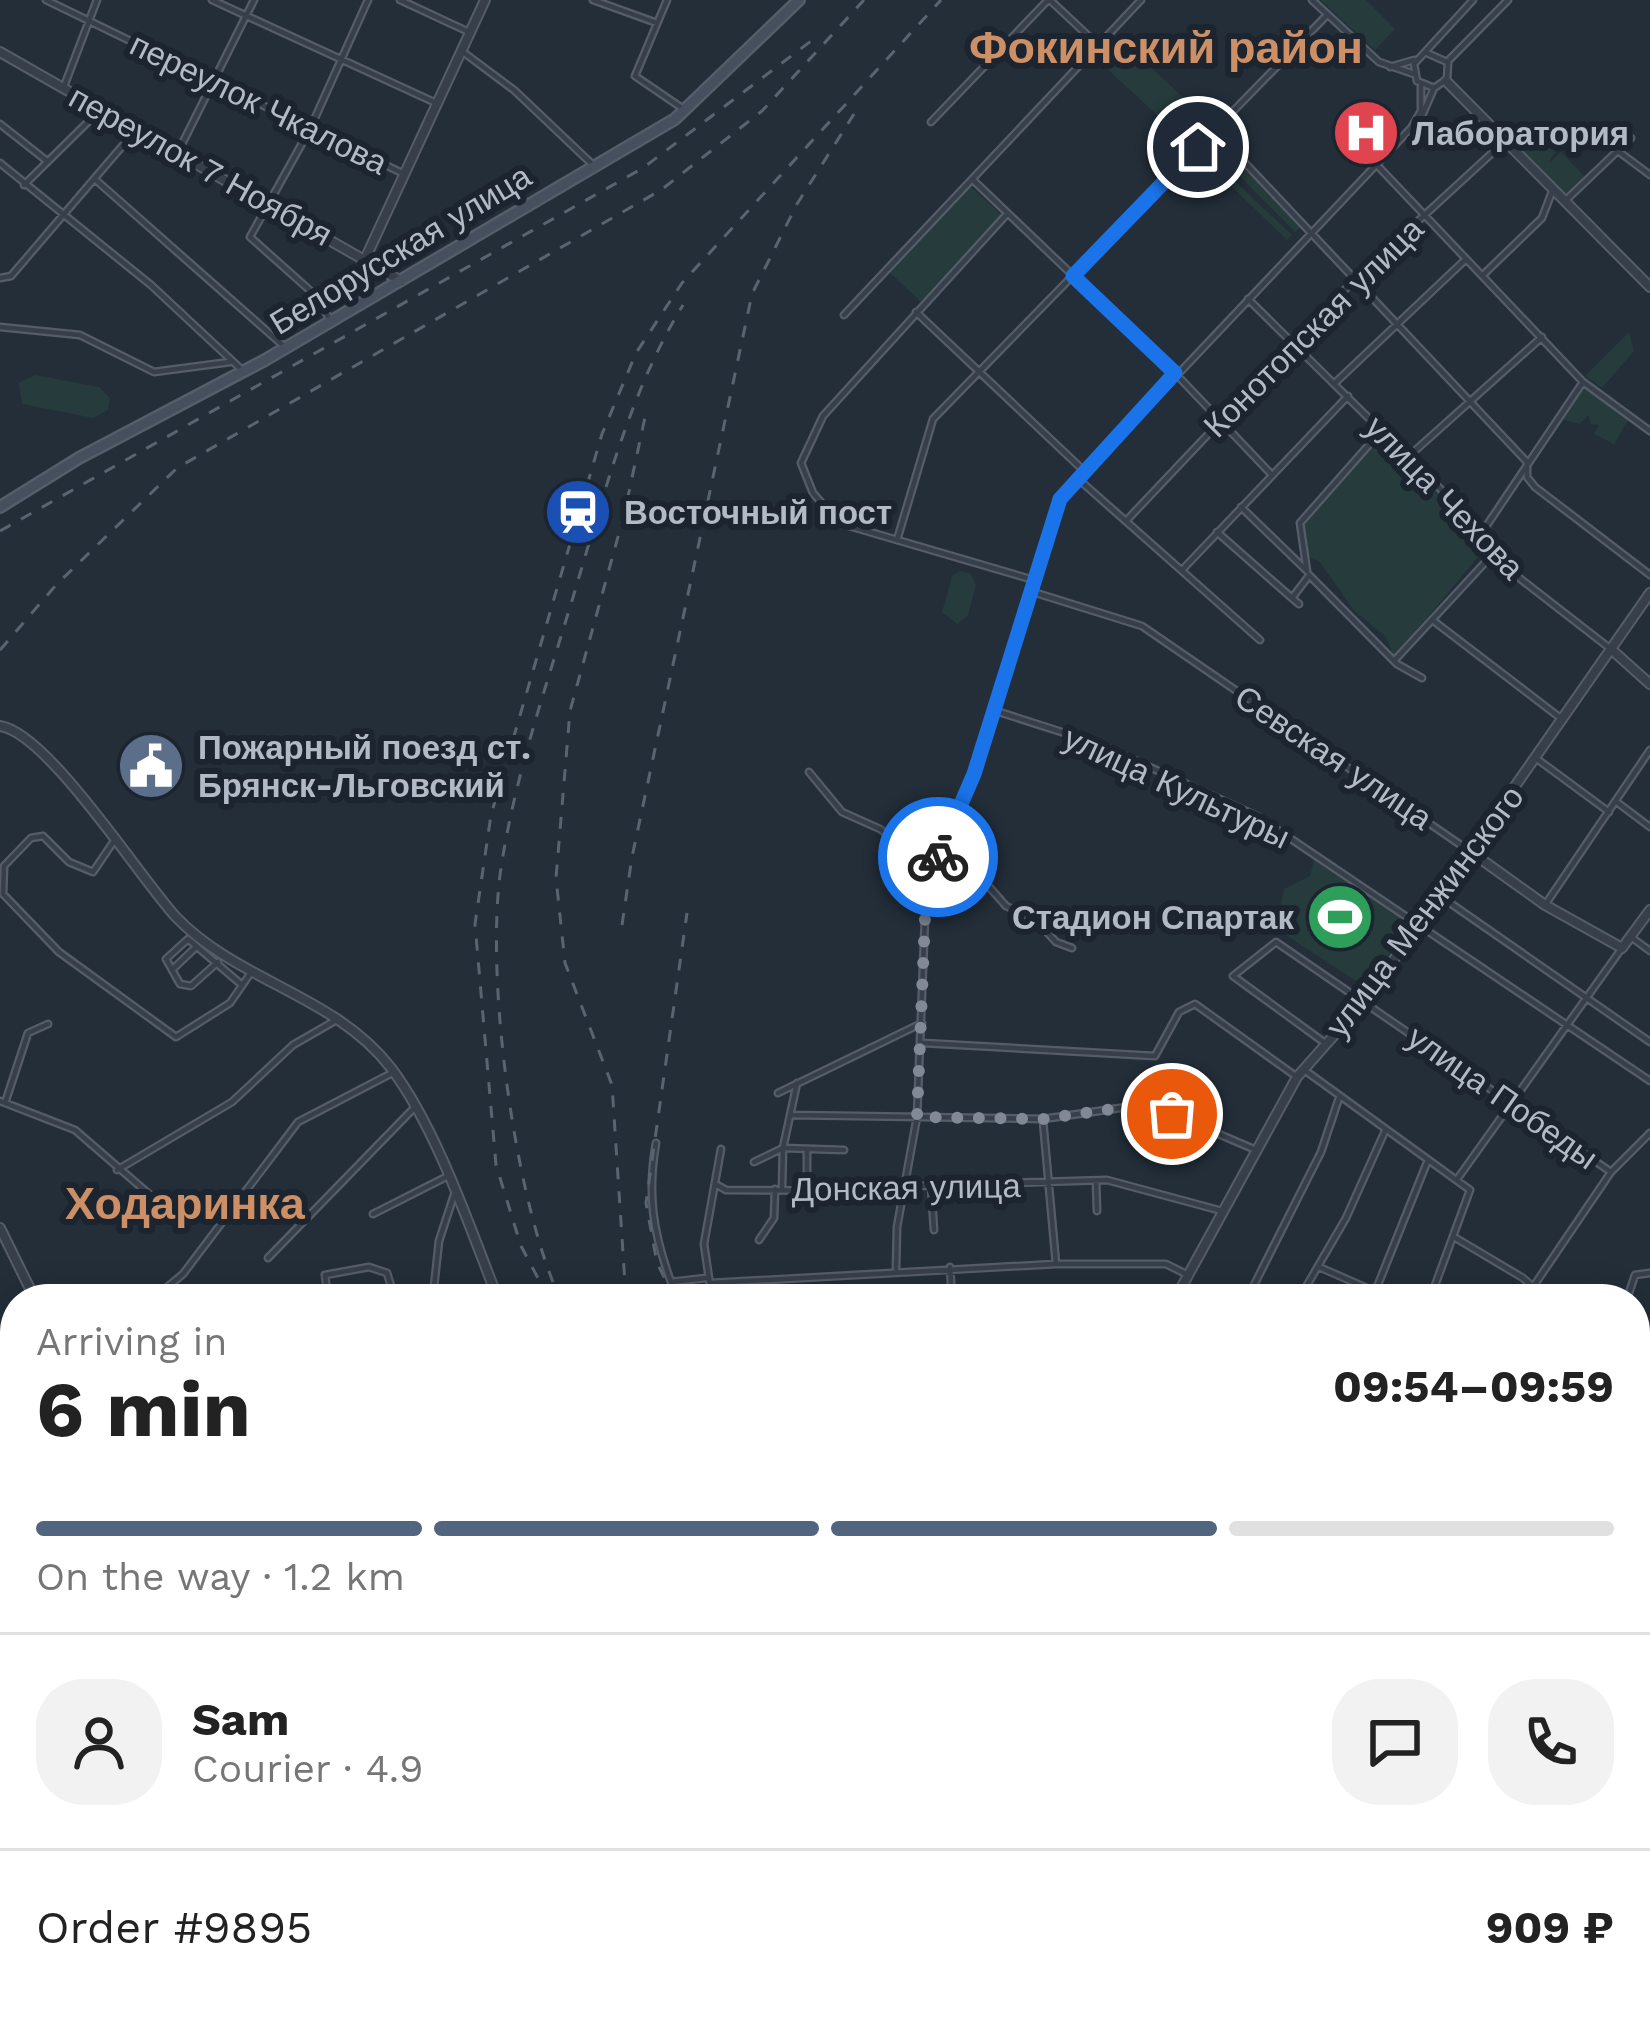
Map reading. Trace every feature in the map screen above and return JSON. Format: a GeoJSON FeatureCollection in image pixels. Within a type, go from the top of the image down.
{"type":"FeatureCollection","features":[{"type":"Feature","properties":{"kind":"main road","name":"Белорусская улица"},"geometry":{"type":"LineString","coordinates":[[0,508],[79,458],[286,348],[686,112],[799,0]]}},
{"type":"Feature","properties":{"kind":"street","name":"переулок Чкалова"},"geometry":{"type":"LineString","coordinates":[[46,0],[407,176]]}},
{"type":"Feature","properties":{"kind":"street"},"geometry":{"type":"LineString","coordinates":[[63,88],[97,0]]}},
{"type":"Feature","properties":{"kind":"street"},"geometry":{"type":"LineString","coordinates":[[212,0],[438,104]]}},
{"type":"Feature","properties":{"kind":"street"},"geometry":{"type":"LineString","coordinates":[[177,154],[254,0]]}},
{"type":"Feature","properties":{"kind":"street"},"geometry":{"type":"LineString","coordinates":[[331,321],[314,294],[250,239],[310,129],[368,0]]}},
{"type":"Feature","properties":{"kind":"street"},"geometry":{"type":"LineString","coordinates":[[400,0],[471,33]]}},
{"type":"Feature","properties":{"kind":"street"},"geometry":{"type":"LineString","coordinates":[[366,256],[485,0]]}},
{"type":"Feature","properties":{"kind":"street"},"geometry":{"type":"LineString","coordinates":[[593,0],[657,23]]}},
{"type":"Feature","properties":{"kind":"street"},"geometry":{"type":"LineString","coordinates":[[667,0],[635,76],[686,112]]}},
{"type":"Feature","properties":{"kind":"street"},"geometry":{"type":"LineString","coordinates":[[931,122],[1049,0],[1098,45]]}},
{"type":"Feature","properties":{"kind":"street"},"geometry":{"type":"LineString","coordinates":[[844,315],[1141,0]]}},
{"type":"Feature","properties":{"kind":"street"},"geometry":{"type":"LineString","coordinates":[[1312,0],[1390,67],[1414,74]]}},
{"type":"Feature","properties":{"kind":"street"},"geometry":{"type":"LineString","coordinates":[[1390,67],[1426,53],[1474,0]]}},
{"type":"Feature","properties":{"kind":"street"},"geometry":{"type":"LineString","coordinates":[[1508,0],[1447,62],[1446,81],[1650,286]]}},
{"type":"Feature","properties":{"kind":"street"},"geometry":{"type":"LineString","coordinates":[[896,540],[929,426],[1327,15]]}},
{"type":"Feature","properties":{"kind":"street","name":"переулок 7 Ноября"},"geometry":{"type":"LineString","coordinates":[[0,52],[401,280]]}},
{"type":"Feature","properties":{"kind":"street"},"geometry":{"type":"LineString","coordinates":[[463,52],[514,90],[593,165]]}},
{"type":"Feature","properties":{"kind":"street"},"geometry":{"type":"LineString","coordinates":[[1426,53],[1447,62]]}},
{"type":"Feature","properties":{"kind":"street"},"geometry":{"type":"LineString","coordinates":[[1417,59],[1419,119]]}},
{"type":"Feature","properties":{"kind":"street"},"geometry":{"type":"LineString","coordinates":[[896,1269],[894,1249],[917,1117],[926,893],[994,711],[1060,499],[1083,469],[1419,119],[1434,88],[1446,81]]}},
{"type":"Feature","properties":{"kind":"street"},"geometry":{"type":"LineString","coordinates":[[1421,86],[1434,88]]}},
{"type":"Feature","properties":{"kind":"street"},"geometry":{"type":"LineString","coordinates":[[24,185],[100,110]]}},
{"type":"Feature","properties":{"kind":"street"},"geometry":{"type":"LineString","coordinates":[[0,124],[47,161]]}},
{"type":"Feature","properties":{"kind":"street"},"geometry":{"type":"LineString","coordinates":[[0,278],[11,276],[98,181],[136,130]]}},
{"type":"Feature","properties":{"kind":"street"},"geometry":{"type":"LineString","coordinates":[[1214,130],[1527,462],[1527,478],[1534,487],[1650,575]]}},
{"type":"Feature","properties":{"kind":"street"},"geometry":{"type":"LineString","coordinates":[[1564,202],[1631,138]]}},
{"type":"Feature","properties":{"kind":"street","name":"Конотопская улица"},"geometry":{"type":"LineString","coordinates":[[1127,520],[1355,279],[1505,141]]}},
{"type":"Feature","properties":{"kind":"street"},"geometry":{"type":"LineString","coordinates":[[1618,151],[1650,175]]}},
{"type":"Feature","properties":{"kind":"street"},"geometry":{"type":"LineString","coordinates":[[0,163],[244,371]]}},
{"type":"Feature","properties":{"kind":"street"},"geometry":{"type":"LineString","coordinates":[[1376,164],[1583,382],[1650,431]]}},
{"type":"Feature","properties":{"kind":"street"},"geometry":{"type":"LineString","coordinates":[[973,180],[1175,373],[1272,475]]}},
{"type":"Feature","properties":{"kind":"street"},"geometry":{"type":"LineString","coordinates":[[98,181],[286,348]]}},
{"type":"Feature","properties":{"kind":"street"},"geometry":{"type":"LineString","coordinates":[[1483,276],[1542,218],[1553,189]]}},
{"type":"Feature","properties":{"kind":"street"},"geometry":{"type":"LineString","coordinates":[[1007,214],[823,416],[803,452],[803,472],[838,523],[1037,581]]}},
{"type":"Feature","properties":{"kind":"street"},"geometry":{"type":"LineString","coordinates":[[1335,383],[1466,259]]}},
{"type":"Feature","properties":{"kind":"street","name":"улица Чехова"},"geometry":{"type":"LineString","coordinates":[[1248,299],[1483,531],[1492,556],[1650,684]]}},
{"type":"Feature","properties":{"kind":"street"},"geometry":{"type":"LineString","coordinates":[[916,313],[1083,469]]}},
{"type":"Feature","properties":{"kind":"street"},"geometry":{"type":"LineString","coordinates":[[0,327],[80,335],[154,372],[232,361]]}},
{"type":"Feature","properties":{"kind":"street"},"geometry":{"type":"LineString","coordinates":[[1408,457],[1542,337]]}},
{"type":"Feature","properties":{"kind":"street"},"geometry":{"type":"LineString","coordinates":[[1483,531],[1583,382]]}},
{"type":"Feature","properties":{"kind":"street"},"geometry":{"type":"LineString","coordinates":[[1181,570],[1348,396]]}},
{"type":"Feature","properties":{"kind":"street"},"geometry":{"type":"LineString","coordinates":[[1292,598],[1308,573],[1300,523],[1382,430]]}},
{"type":"Feature","properties":{"kind":"street","name":"Севская улица"},"geometry":{"type":"LineString","coordinates":[[1076,477],[1260,640]]}},
{"type":"Feature","properties":{"kind":"street"},"geometry":{"type":"LineString","coordinates":[[1241,507],[1394,661],[1422,678]]}},
{"type":"Feature","properties":{"kind":"street"},"geometry":{"type":"LineString","coordinates":[[1217,532],[1299,604]]}},
{"type":"Feature","properties":{"kind":"street"},"geometry":{"type":"LineString","coordinates":[[1394,661],[1492,556]]}},
{"type":"Feature","properties":{"kind":"street","name":"Севская улица"},"geometry":{"type":"LineString","coordinates":[[1033,592],[1142,626],[1545,904],[1622,948]]}},
{"type":"Feature","properties":{"kind":"street","name":"улица Менжинского"},"geometry":{"type":"LineString","coordinates":[[1183,1284],[1300,1073],[1364,1002],[1650,593]]}},
{"type":"Feature","properties":{"kind":"street"},"geometry":{"type":"LineString","coordinates":[[1435,622],[1563,721]]}},
{"type":"Feature","properties":{"kind":"street","name":"улица Культуры"},"geometry":{"type":"LineString","coordinates":[[994,711],[1099,744],[1257,816],[1650,1081]]}},
{"type":"Feature","properties":{"kind":"street"},"geometry":{"type":"LineString","coordinates":[[4,726],[116,838],[133,868],[180,921],[339,1018],[394,1072],[492,1284]]}},
{"type":"Feature","properties":{"kind":"street"},"geometry":{"type":"LineString","coordinates":[[1545,904],[1650,750]]}},
{"type":"Feature","properties":{"kind":"street"},"geometry":{"type":"LineString","coordinates":[[1538,759],[1609,812]]}},
{"type":"Feature","properties":{"kind":"street"},"geometry":{"type":"LineString","coordinates":[[809,772],[842,812],[880,829],[933,869]]}},
{"type":"Feature","properties":{"kind":"street"},"geometry":{"type":"LineString","coordinates":[[1618,803],[1650,827]]}},
{"type":"Feature","properties":{"kind":"street"},"geometry":{"type":"LineString","coordinates":[[116,838],[92,872],[69,862],[44,836],[31,838],[4,866],[3,894],[59,952],[176,1037],[230,1003],[253,969]]}},
{"type":"Feature","properties":{"kind":"street"},"geometry":{"type":"LineString","coordinates":[[946,838],[1006,906],[1036,920],[1056,942],[1072,948]]}},
{"type":"Feature","properties":{"kind":"street"},"geometry":{"type":"LineString","coordinates":[[1440,896],[1650,1042]]}},
{"type":"Feature","properties":{"kind":"street"},"geometry":{"type":"LineString","coordinates":[[1458,1180],[1650,910]]}},
{"type":"Feature","properties":{"kind":"street"},"geometry":{"type":"LineString","coordinates":[[1631,938],[1650,951]]}},
{"type":"Feature","properties":{"kind":"street"},"geometry":{"type":"LineString","coordinates":[[174,968],[166,959],[188,939],[242,985]]}},
{"type":"Feature","properties":{"kind":"street","name":"улица Победы"},"geometry":{"type":"LineString","coordinates":[[1325,1043],[1233,976],[1276,942],[1611,1172]]}},
{"type":"Feature","properties":{"kind":"street"},"geometry":{"type":"LineString","coordinates":[[198,945],[170,974],[191,986],[218,962]]}},
{"type":"Feature","properties":{"kind":"street"},"geometry":{"type":"LineString","coordinates":[[921,1043],[1155,1057],[1179,1012],[1195,1004],[1339,1097],[1458,1180],[1472,1196],[1436,1284]]}},
{"type":"Feature","properties":{"kind":"street"},"geometry":{"type":"LineString","coordinates":[[117,1170],[232,1102],[293,1045],[339,1018]]}},
{"type":"Feature","properties":{"kind":"street"},"geometry":{"type":"LineString","coordinates":[[778,1093],[922,1023]]}},
{"type":"Feature","properties":{"kind":"street"},"geometry":{"type":"LineString","coordinates":[[48,1024],[28,1033],[3,1101],[75,1130],[149,1193]]}},
{"type":"Feature","properties":{"kind":"street"},"geometry":{"type":"LineString","coordinates":[[171,1284],[298,1122],[394,1072]]}},
{"type":"Feature","properties":{"kind":"street"},"geometry":{"type":"LineString","coordinates":[[759,1240],[775,1217],[796,1083]]}},
{"type":"Feature","properties":{"kind":"street"},"geometry":{"type":"LineString","coordinates":[[1255,1284],[1322,1152],[1339,1097]]}},
{"type":"Feature","properties":{"kind":"street"},"geometry":{"type":"LineString","coordinates":[[268,1258],[414,1108]]}},
{"type":"Feature","properties":{"kind":"street"},"geometry":{"type":"LineString","coordinates":[[790,1115],[1043,1119],[1146,1109],[1204,1125],[1256,1150]]}},
{"type":"Feature","properties":{"kind":"street"},"geometry":{"type":"LineString","coordinates":[[1043,1119],[1056,1264]]}},
{"type":"Feature","properties":{"kind":"street"},"geometry":{"type":"LineString","coordinates":[[1308,1284],[1385,1131]]}},
{"type":"Feature","properties":{"kind":"street"},"geometry":{"type":"LineString","coordinates":[[1535,1284],[1611,1172],[1650,1133]]}},
{"type":"Feature","properties":{"kind":"street"},"geometry":{"type":"LineString","coordinates":[[656,1144],[649,1195],[656,1242],[671,1282],[1056,1264],[1166,1264],[1188,1274]]}},
{"type":"Feature","properties":{"kind":"street"},"geometry":{"type":"LineString","coordinates":[[754,1162],[783,1148],[844,1150]]}},
{"type":"Feature","properties":{"kind":"street"},"geometry":{"type":"LineString","coordinates":[[709,1284],[704,1244],[721,1149]]}},
{"type":"Feature","properties":{"kind":"street"},"geometry":{"type":"LineString","coordinates":[[807,1188],[808,1149]]}},
{"type":"Feature","properties":{"kind":"street"},"geometry":{"type":"LineString","coordinates":[[1378,1284],[1428,1160]]}},
{"type":"Feature","properties":{"kind":"street"},"geometry":{"type":"LineString","coordinates":[[373,1214],[446,1177]]}},
{"type":"Feature","properties":{"kind":"street"},"geometry":{"type":"LineString","coordinates":[[1096,1181],[1097,1211]]}},
{"type":"Feature","properties":{"kind":"street","name":"Донская улица"},"geometry":{"type":"LineString","coordinates":[[717,1185],[726,1190],[905,1191],[931,1186],[1096,1181],[1222,1211]]}},
{"type":"Feature","properties":{"kind":"street"},"geometry":{"type":"LineString","coordinates":[[931,1186],[934,1230]]}},
{"type":"Feature","properties":{"kind":"street"},"geometry":{"type":"LineString","coordinates":[[434,1284],[439,1241],[454,1195]]}},
{"type":"Feature","properties":{"kind":"street"},"geometry":{"type":"LineString","coordinates":[[0,1228],[28,1284]]}},
{"type":"Feature","properties":{"kind":"street"},"geometry":{"type":"LineString","coordinates":[[1454,1237],[1528,1284]]}},
{"type":"Feature","properties":{"kind":"street"},"geometry":{"type":"LineString","coordinates":[[327,1284],[326,1275],[369,1267],[387,1273],[390,1284]]}},
{"type":"Feature","properties":{"kind":"street"},"geometry":{"type":"LineString","coordinates":[[950,1267],[951,1284]]}},
{"type":"Feature","properties":{"kind":"street"},"geometry":{"type":"LineString","coordinates":[[1319,1267],[1357,1284]]}},
{"type":"Feature","properties":{"kind":"green space"},"geometry":{"type":"Polygon","coordinates":[[[1320,0],[1366,0],[1395,29],[1375,50],[1320,0]]]}},
{"type":"Feature","properties":{"kind":"green space"},"geometry":{"type":"Polygon","coordinates":[[[1114,33],[1200,113],[1180,136],[1093,56],[1114,33]]]}},
{"type":"Feature","properties":{"kind":"green space"},"geometry":{"type":"Polygon","coordinates":[[[1532,123],[1557,148],[1549,163],[1561,152],[1586,178],[1566,196],[1516,142],[1532,123]]]}},
{"type":"Feature","properties":{"kind":"green space"},"geometry":{"type":"Polygon","coordinates":[[[1220,140],[1301,225],[1225,148],[1300,227],[1295,232],[1222,158],[1215,145],[1220,140]]]}},
{"type":"Feature","properties":{"kind":"green space"},"geometry":{"type":"Polygon","coordinates":[[[1206,154],[1292,235],[1287,240],[1202,158],[1206,154]]]}},
{"type":"Feature","properties":{"kind":"green space"},"geometry":{"type":"Polygon","coordinates":[[[970,186],[1003,216],[922,303],[889,272],[970,186]]]}},
{"type":"Feature","properties":{"kind":"green space"},"geometry":{"type":"Polygon","coordinates":[[[1629,332],[1634,351],[1602,388],[1585,376],[1629,332]]]}},
{"type":"Feature","properties":{"kind":"green space"},"geometry":{"type":"Polygon","coordinates":[[[35,375],[99,387],[110,398],[108,410],[93,418],[22,404],[19,383],[35,375]]]}},
{"type":"Feature","properties":{"kind":"green space"},"geometry":{"type":"Polygon","coordinates":[[[1585,388],[1629,418],[1614,444],[1594,434],[1599,425],[1591,424],[1588,415],[1580,424],[1560,419],[1585,388]]]}},
{"type":"Feature","properties":{"kind":"green space"},"geometry":{"type":"Polygon","coordinates":[[[1382,433],[1479,531],[1484,550],[1394,657],[1386,637],[1355,612],[1319,561],[1310,558],[1301,525],[1382,433]]]}},
{"type":"Feature","properties":{"kind":"green space"},"geometry":{"type":"Polygon","coordinates":[[[960,571],[971,574],[976,585],[968,615],[957,624],[942,612],[952,576],[960,571]]]}},
{"type":"Feature","properties":{"kind":"green space","name":"Стадион Спартак"},"geometry":{"type":"Polygon","coordinates":[[[1315,855],[1410,920],[1373,979],[1356,981],[1275,928],[1284,889],[1310,876],[1315,855]]]}},
{"type":"Feature","properties":{"kind":"railway"},"geometry":{"type":"LineString","coordinates":[[0,650],[56,585],[177,468],[661,190],[762,111],[864,0]]}},
{"type":"Feature","properties":{"kind":"railway"},"geometry":{"type":"LineString","coordinates":[[541,1284],[521,1246],[496,1165],[475,924],[491,815],[602,434],[636,353],[682,283],[941,0]]}},
{"type":"Feature","properties":{"kind":"railway"},"geometry":{"type":"LineString","coordinates":[[0,531],[643,168],[815,38]]}},
{"type":"Feature","properties":{"kind":"railway"},"geometry":{"type":"LineString","coordinates":[[622,925],[632,857],[752,294],[797,204],[854,114]]}},
{"type":"Feature","properties":{"kind":"railway"},"geometry":{"type":"LineString","coordinates":[[553,1282],[526,1190],[506,1078],[497,964],[501,868],[525,758],[611,472],[649,369],[683,305]]}},
{"type":"Feature","properties":{"kind":"railway"},"geometry":{"type":"LineString","coordinates":[[625,1284],[612,1085],[565,963],[556,878],[570,711],[624,515],[647,408]]}},
{"type":"Feature","properties":{"kind":"railway"},"geometry":{"type":"LineString","coordinates":[[668,1284],[657,1263],[646,1203],[687,913]]}},
{"type":"Feature","properties":{"kind":"way so far"},"geometry":{"type":"LineString","coordinates":[[938,857],[926,893],[917,1117],[1043,1119],[1127,1107],[1172,1114]]}},
{"type":"Feature","properties":{"kind":"place","name":"Лаборатория"},"geometry":{"type":"Point","coordinates":[1366,133]}},
{"type":"Feature","properties":{"kind":"place","name":"Восточный пост"},"geometry":{"type":"Point","coordinates":[578,512]}},
{"type":"Feature","properties":{"kind":"place","name":"Пожарный поезд ст. Брянск-Льговский"},"geometry":{"type":"Point","coordinates":[151,766]}},
{"type":"Feature","properties":{"kind":"place","name":"Стадион Спартак"},"geometry":{"type":"Point","coordinates":[1340,917]}},
{"type":"Feature","properties":{"kind":"district","name":"Фокинский район"},"geometry":{"type":"Point","coordinates":[1166,47]}},
{"type":"Feature","properties":{"kind":"district","name":"Ходаринка"},"geometry":{"type":"Point","coordinates":[185,1203]}},
{"type":"Feature","properties":{"kind":"route"},"geometry":{"type":"LineString","coordinates":[[938,857],[974,774],[1060,499],[1070,482],[1175,373],[1073,276],[1198,147]]}}]}
